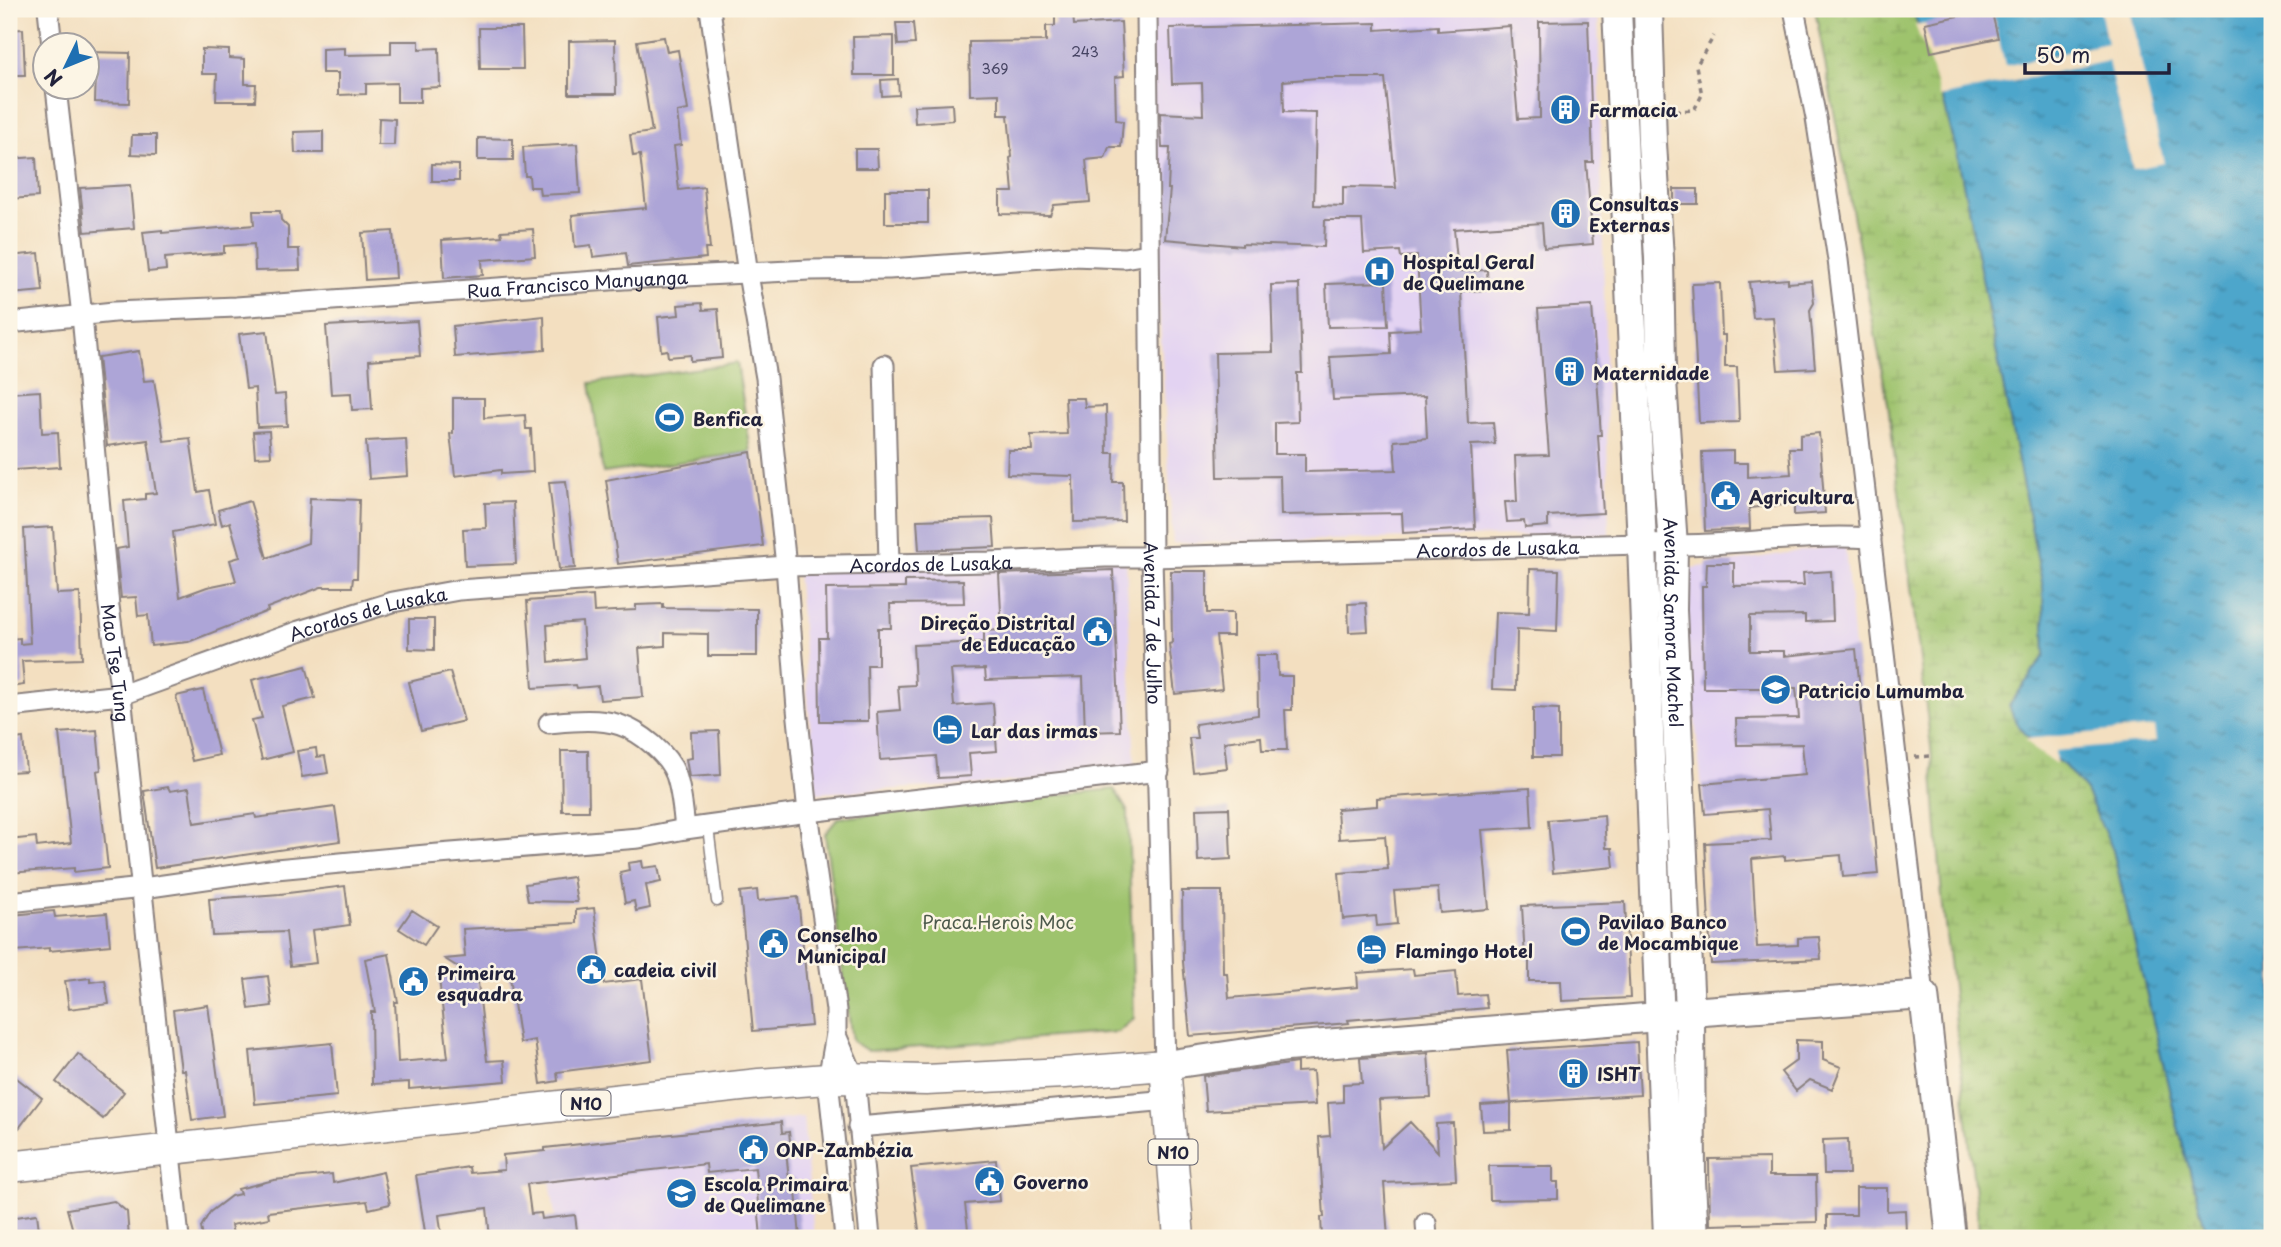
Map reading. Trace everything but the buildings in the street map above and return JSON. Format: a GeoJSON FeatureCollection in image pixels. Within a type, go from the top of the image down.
{"type":"FeatureCollection","features":[{"type":"Feature","properties":{"kind":"main road","name":"N10"},"geometry":{"type":"LineString","coordinates":[[9,1167],[759,1084],[841,1079],[940,1079],[1165,1065]]}},
{"type":"Feature","properties":{"kind":"main road","name":"Avenida 7 de Julho"},"geometry":{"type":"LineString","coordinates":[[1165,1065],[1179,1238]]}},
{"type":"Feature","properties":{"kind":"street"},"geometry":{"type":"LineString","coordinates":[[48,9],[50,32]]}},
{"type":"Feature","properties":{"kind":"street"},"geometry":{"type":"LineString","coordinates":[[710,9],[748,274],[766,378],[808,812],[836,1010],[841,1079],[845,1238]]}},
{"type":"Feature","properties":{"kind":"street","name":"Avenida 7 de Julho"},"geometry":{"type":"LineString","coordinates":[[1147,9],[1152,557],[1165,1065]]}},
{"type":"Feature","properties":{"kind":"street","name":"Avenida Samora Machel"},"geometry":{"type":"LineString","coordinates":[[1617,9],[1642,544],[1668,1238]]}},
{"type":"Feature","properties":{"kind":"street","name":"Avenida Samora Machel"},"geometry":{"type":"LineString","coordinates":[[1648,9],[1661,366],[1674,546],[1672,610],[1690,1012],[1694,1238]]}},
{"type":"Feature","properties":{"kind":"street"},"geometry":{"type":"LineString","coordinates":[[1794,9],[1816,118],[1838,260],[1951,1238]]}},
{"type":"Feature","properties":{"kind":"street","name":"Mao Tse Tung"},"geometry":{"type":"LineString","coordinates":[[58,102],[82,316],[109,606],[143,888],[179,1238]]}},
{"type":"Feature","properties":{"kind":"street","name":"Rua Francisco Manyanga"},"geometry":{"type":"LineString","coordinates":[[9,323],[624,279],[889,269],[1073,256],[1124,258],[1148,254]]}},
{"type":"Feature","properties":{"kind":"street"},"geometry":{"type":"LineString","coordinates":[[884,365],[889,563]]}},
{"type":"Feature","properties":{"kind":"street","name":"Acordos de Lusaka"},"geometry":{"type":"LineString","coordinates":[[9,707],[121,695],[299,631],[393,602],[459,590],[786,566],[989,562],[1105,556],[1642,544],[1674,546],[1839,536],[1871,538]]}},
{"type":"Feature","properties":{"kind":"street"},"geometry":{"type":"LineString","coordinates":[[549,723],[587,721],[621,725],[664,753],[675,772],[681,792],[685,829]]}},
{"type":"Feature","properties":{"kind":"street"},"geometry":{"type":"LineString","coordinates":[[9,902],[143,888],[303,866],[639,838],[808,812],[1158,771]]}},
{"type":"Feature","properties":{"kind":"street"},"geometry":{"type":"LineString","coordinates":[[1165,1065],[1287,1047],[1924,995]]}},
{"type":"Feature","properties":{"kind":"street"},"geometry":{"type":"LineString","coordinates":[[841,1079],[858,1127],[870,1238]]}},
{"type":"Feature","properties":{"kind":"street"},"geometry":{"type":"LineString","coordinates":[[858,1127],[1169,1100]]}},
{"type":"Feature","properties":{"kind":"lane"},"geometry":{"type":"LineString","coordinates":[[708,827],[717,901]]}},
{"type":"Feature","properties":{"kind":"path"},"geometry":{"type":"LineString","coordinates":[[1674,111],[1694,110],[1702,95],[1696,66],[1714,36]]}},
{"type":"Feature","properties":{"kind":"shaded area","name":"Hospital Geral de Quelimane"},"geometry":{"type":"Polygon","coordinates":[[[1142,9],[1598,9],[1609,534],[1173,543],[1142,9]]]}},
{"type":"Feature","properties":{"kind":"shaded area","name":"Patricio Lumumba"},"geometry":{"type":"Polygon","coordinates":[[[1845,544],[1867,798],[1705,819],[1681,582],[1661,573],[1845,544]]]}},
{"type":"Feature","properties":{"kind":"shaded area"},"geometry":{"type":"Polygon","coordinates":[[[1126,559],[1135,770],[972,785],[816,793],[797,569],[1126,559]]]}},
{"type":"Feature","properties":{"kind":"shaded area","name":"Escola Primaira de Quelimane"},"geometry":{"type":"Polygon","coordinates":[[[803,1117],[814,1238],[558,1238],[546,1149],[803,1117]]]}},
{"type":"Feature","properties":{"kind":"green space"},"geometry":{"type":"Polygon","coordinates":[[[1815,9],[1912,9],[1933,61],[1958,157],[2043,587],[2045,655],[2009,706],[2036,747],[2064,765],[2086,791],[2113,850],[2177,1123],[2208,1238],[1980,1238],[1942,898],[1931,747],[1888,404],[1815,9]]]}},
{"type":"Feature","properties":{"kind":"green space","name":"Benfica"},"geometry":{"type":"Polygon","coordinates":[[[737,363],[751,452],[603,473],[590,383],[737,363]]]}},
{"type":"Feature","properties":{"kind":"green space","name":"Praca.Herois Moc"},"geometry":{"type":"Polygon","coordinates":[[[1114,789],[1128,812],[1134,1018],[1118,1032],[868,1051],[852,1041],[825,834],[838,818],[1114,789]]]}},
{"type":"Feature","properties":{"kind":"water"},"geometry":{"type":"Polygon","coordinates":[[[1912,9],[2272,9],[2272,1238],[2208,1238],[2177,1123],[2113,850],[2086,791],[2064,765],[2036,747],[2015,721],[2009,706],[2045,655],[2043,587],[1958,157],[1933,61],[1912,9]]]}},
{"type":"Feature","properties":{"kind":"pier"},"geometry":{"type":"Polygon","coordinates":[[[1992,9],[2005,66],[2107,43],[2100,9],[2129,9],[2164,163],[2133,169],[2108,61],[1940,97],[1915,25],[1992,9]]]}},
{"type":"Feature","properties":{"kind":"pier"},"geometry":{"type":"Polygon","coordinates":[[[2154,727],[2156,742],[2055,751],[2056,764],[2034,749],[2025,739],[2154,727]]]}},
{"type":"Feature","properties":{"kind":"place","name":"Farmacia"},"geometry":{"type":"Point","coordinates":[1566,109]}},
{"type":"Feature","properties":{"kind":"place","name":"Consultas Externas"},"geometry":{"type":"Point","coordinates":[1566,213]}},
{"type":"Feature","properties":{"kind":"place","name":"Hospital Geral de Quelimane"},"geometry":{"type":"Point","coordinates":[1380,271]}},
{"type":"Feature","properties":{"kind":"place","name":"Maternidade"},"geometry":{"type":"Point","coordinates":[1570,372]}},
{"type":"Feature","properties":{"kind":"place","name":"Benfica"},"geometry":{"type":"Point","coordinates":[670,418]}},
{"type":"Feature","properties":{"kind":"place","name":"Agricultura"},"geometry":{"type":"Point","coordinates":[1726,496]}},
{"type":"Feature","properties":{"kind":"place","name":"Direção Distrital de Educação"},"geometry":{"type":"Point","coordinates":[1098,632]}},
{"type":"Feature","properties":{"kind":"place","name":"Patricio Lumumba"},"geometry":{"type":"Point","coordinates":[1775,690]}},
{"type":"Feature","properties":{"kind":"place","name":"Lar das irmas"},"geometry":{"type":"Point","coordinates":[948,730]}},
{"type":"Feature","properties":{"kind":"place","name":"Pavilao Banco de Mocambique"},"geometry":{"type":"Point","coordinates":[1575,931]}},
{"type":"Feature","properties":{"kind":"place","name":"Conselho Municipal"},"geometry":{"type":"Point","coordinates":[774,944]}},
{"type":"Feature","properties":{"kind":"place","name":"Flamingo Hotel"},"geometry":{"type":"Point","coordinates":[1372,950]}},
{"type":"Feature","properties":{"kind":"place","name":"cadeia civil"},"geometry":{"type":"Point","coordinates":[591,969]}},
{"type":"Feature","properties":{"kind":"place","name":"Primeira esquadra"},"geometry":{"type":"Point","coordinates":[414,982]}},
{"type":"Feature","properties":{"kind":"place","name":"ISHT"},"geometry":{"type":"Point","coordinates":[1574,1073]}},
{"type":"Feature","properties":{"kind":"place","name":"ONP-Zambézia"},"geometry":{"type":"Point","coordinates":[753,1149]}},
{"type":"Feature","properties":{"kind":"place","name":"Governo"},"geometry":{"type":"Point","coordinates":[990,1181]}},
{"type":"Feature","properties":{"kind":"place","name":"Escola Primaira de Quelimane"},"geometry":{"type":"Point","coordinates":[681,1193]}}]}
